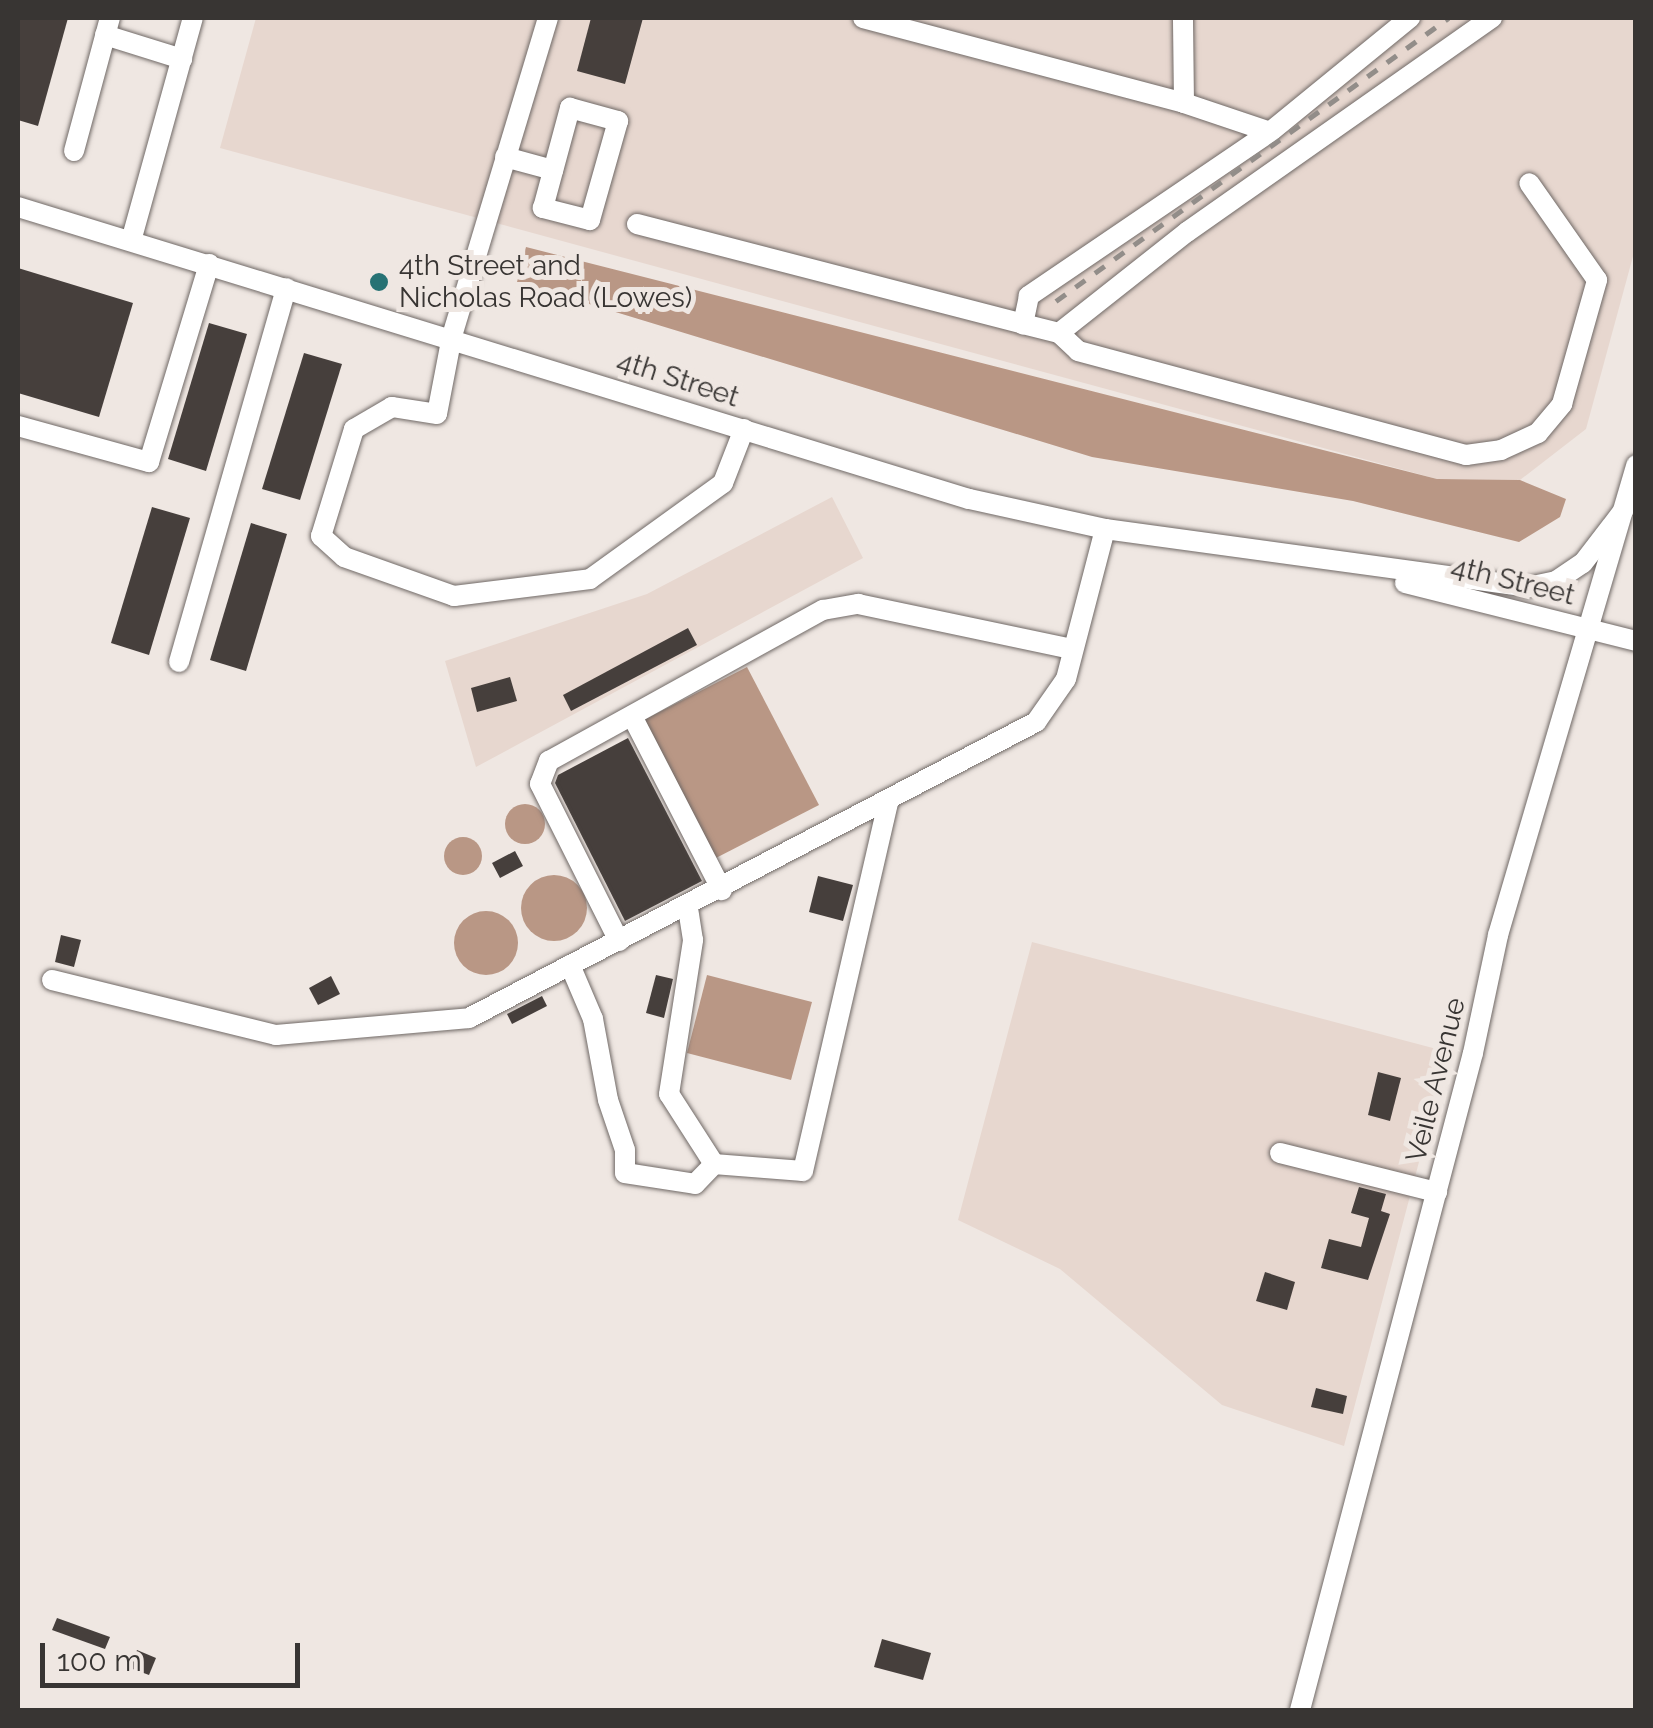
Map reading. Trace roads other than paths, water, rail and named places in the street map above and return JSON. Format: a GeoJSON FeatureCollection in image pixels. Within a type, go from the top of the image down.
{"type":"FeatureCollection","features":[{"type":"Feature","properties":{"kind":"street"},"geometry":{"type":"LineString","coordinates":[[131,242],[194,18]]}},
{"type":"Feature","properties":{"kind":"street"},"geometry":{"type":"LineString","coordinates":[[548,18],[452,336],[437,414],[392,407],[354,429],[321,536],[344,557],[454,596],[590,579],[724,483],[744,428]]}},
{"type":"Feature","properties":{"kind":"street"},"geometry":{"type":"LineString","coordinates":[[863,18],[1184,102],[1270,132]]}},
{"type":"Feature","properties":{"kind":"street"},"geometry":{"type":"LineString","coordinates":[[1183,18],[1184,102]]}},
{"type":"Feature","properties":{"kind":"street"},"geometry":{"type":"LineString","coordinates":[[1023,324],[1028,296],[1270,132],[1410,18]]}},
{"type":"Feature","properties":{"kind":"street"},"geometry":{"type":"LineString","coordinates":[[1059,332],[1187,232],[1492,18]]}},
{"type":"Feature","properties":{"kind":"street"},"geometry":{"type":"LineString","coordinates":[[74,151],[108,26],[182,59]]}},
{"type":"Feature","properties":{"kind":"street"},"geometry":{"type":"LineString","coordinates":[[570,108],[618,121],[590,220],[543,208],[553,170],[570,108]]}},
{"type":"Feature","properties":{"kind":"street"},"geometry":{"type":"LineString","coordinates":[[506,157],[553,170]]}},
{"type":"Feature","properties":{"kind":"street"},"geometry":{"type":"LineString","coordinates":[[636,224],[1059,332],[1078,352],[1466,454],[1501,450],[1538,433],[1562,404],[1597,280],[1529,183]]}},
{"type":"Feature","properties":{"kind":"street","name":"4th Street"},"geometry":{"type":"LineString","coordinates":[[18,208],[452,336],[969,499],[1105,529],[1331,564],[1636,641]]}},
{"type":"Feature","properties":{"kind":"street"},"geometry":{"type":"LineString","coordinates":[[18,426],[149,462],[208,264]]}},
{"type":"Feature","properties":{"kind":"street"},"geometry":{"type":"LineString","coordinates":[[178,662],[286,288]]}},
{"type":"Feature","properties":{"kind":"street","name":"Veile Avenue"},"geometry":{"type":"LineString","coordinates":[[1300,1710],[1437,1192],[1498,935],[1636,465]]}},
{"type":"Feature","properties":{"kind":"street"},"geometry":{"type":"LineString","coordinates":[[1331,564],[1544,584],[1584,563],[1623,512]]}},
{"type":"Feature","properties":{"kind":"street"},"geometry":{"type":"LineString","coordinates":[[52,980],[276,1035],[469,1018],[722,890],[1036,722],[1066,678],[1105,529]]}},
{"type":"Feature","properties":{"kind":"street"},"geometry":{"type":"LineString","coordinates":[[618,941],[540,784],[550,760],[824,610],[858,604],[1072,649]]}},
{"type":"Feature","properties":{"kind":"street"},"geometry":{"type":"LineString","coordinates":[[632,716],[722,890]]}},
{"type":"Feature","properties":{"kind":"street"},"geometry":{"type":"LineString","coordinates":[[714,1164],[804,1172],[888,803]]}},
{"type":"Feature","properties":{"kind":"street"},"geometry":{"type":"LineString","coordinates":[[688,907],[693,940],[669,1094],[714,1164]]}},
{"type":"Feature","properties":{"kind":"street"},"geometry":{"type":"LineString","coordinates":[[570,966],[593,1020],[608,1100],[626,1150],[625,1173],[695,1184],[714,1164]]}},
{"type":"Feature","properties":{"kind":"street"},"geometry":{"type":"LineString","coordinates":[[1280,1153],[1437,1192]]}},
{"type":"Feature","properties":{"kind":"railway"},"geometry":{"type":"LineString","coordinates":[[1056,301],[1449,18]]}},
{"type":"Feature","properties":{"kind":"place","name":"4th Street and Nicholas Road (Lowes)"},"geometry":{"type":"Point","coordinates":[379,282]}}]}
